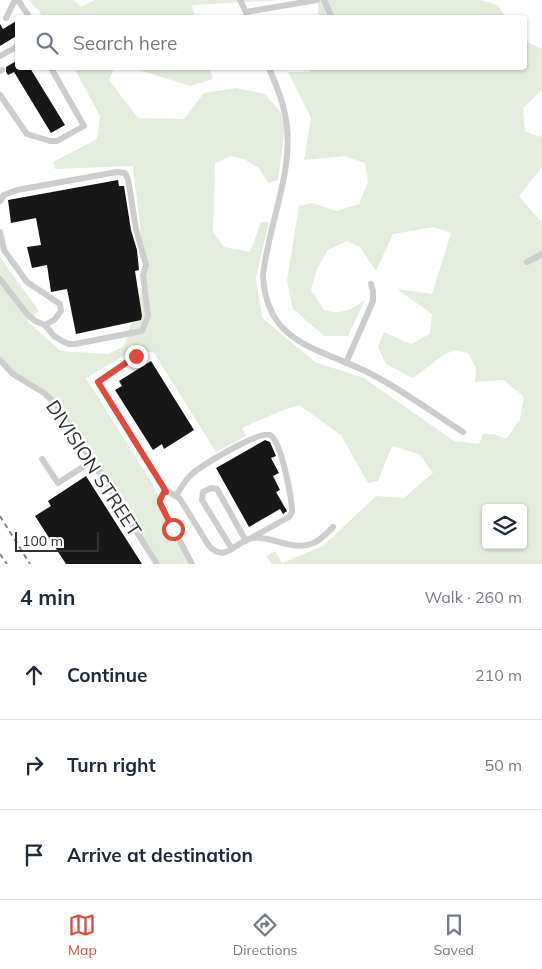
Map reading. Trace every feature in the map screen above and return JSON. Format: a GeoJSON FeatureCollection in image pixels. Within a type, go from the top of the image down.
{"type":"FeatureCollection","features":[{"type":"Feature","properties":{"kind":"street"},"geometry":{"type":"LineString","coordinates":[[6,18],[17,0],[28,15]]}},
{"type":"Feature","properties":{"kind":"street"},"geometry":{"type":"LineString","coordinates":[[240,0],[247,15],[317,0]]}},
{"type":"Feature","properties":{"kind":"street"},"geometry":{"type":"LineString","coordinates":[[324,0],[331,15]]}},
{"type":"Feature","properties":{"kind":"street"},"geometry":{"type":"LineString","coordinates":[[0,56],[15,48]]}},
{"type":"Feature","properties":{"kind":"street"},"geometry":{"type":"LineString","coordinates":[[0,95],[27,134],[50,142],[58,142],[84,126],[52,70]]}},
{"type":"Feature","properties":{"kind":"street"},"geometry":{"type":"LineString","coordinates":[[270,70],[285,112],[287,142],[285,167],[264,266],[265,294],[274,317],[287,333],[304,345],[373,375],[463,432]]}},
{"type":"Feature","properties":{"kind":"street"},"geometry":{"type":"LineString","coordinates":[[0,201],[4,195],[17,190],[117,172],[125,173],[128,179],[136,229],[146,265],[143,275],[148,316],[142,331],[69,344],[54,336],[45,325],[27,314],[0,279]]}},
{"type":"Feature","properties":{"kind":"street"},"geometry":{"type":"LineString","coordinates":[[0,232],[4,250],[27,282],[60,304],[61,311],[54,320],[45,325]]}},
{"type":"Feature","properties":{"kind":"street"},"geometry":{"type":"LineString","coordinates":[[527,262],[542,254]]}},
{"type":"Feature","properties":{"kind":"street"},"geometry":{"type":"LineString","coordinates":[[346,363],[373,301],[371,284]]}},
{"type":"Feature","properties":{"kind":"street"},"geometry":{"type":"LineString","coordinates":[[136,356],[98,382],[166,492],[180,499],[213,551],[219,553],[232,549],[289,517],[292,512],[285,471],[276,441],[271,436],[264,435],[254,438],[208,463],[190,476],[176,496]]}},
{"type":"Feature","properties":{"kind":"street","name":"DIVISION STREET"},"geometry":{"type":"LineString","coordinates":[[0,360],[13,374],[44,393],[55,403],[157,564]]}},
{"type":"Feature","properties":{"kind":"street"},"geometry":{"type":"LineString","coordinates":[[42,459],[58,483],[92,461]]}},
{"type":"Feature","properties":{"kind":"street"},"geometry":{"type":"LineString","coordinates":[[232,549],[202,500],[203,492],[211,488],[217,489],[249,540]]}},
{"type":"Feature","properties":{"kind":"street"},"geometry":{"type":"LineString","coordinates":[[166,492],[164,492],[160,503],[192,564]]}},
{"type":"Feature","properties":{"kind":"street"},"geometry":{"type":"LineString","coordinates":[[249,540],[259,538],[295,545],[311,544],[333,527]]}},
{"type":"Feature","properties":{"kind":"shaded area"},"geometry":{"type":"Polygon","coordinates":[[[29,0],[74,0],[81,7],[95,0],[284,0],[192,5],[194,15],[42,15],[29,0]]]}},
{"type":"Feature","properties":{"kind":"shaded area"},"geometry":{"type":"Polygon","coordinates":[[[318,0],[481,0],[497,5],[504,15],[318,15],[318,0]]]}},
{"type":"Feature","properties":{"kind":"shaded area"},"geometry":{"type":"Polygon","coordinates":[[[527,42],[542,49],[542,90],[523,108],[525,131],[539,137],[542,134],[542,168],[519,196],[542,223],[542,564],[272,564],[266,556],[275,551],[282,563],[323,546],[376,496],[404,498],[433,473],[419,454],[392,446],[378,481],[368,483],[341,435],[299,405],[242,428],[246,436],[216,452],[154,353],[135,349],[86,378],[152,483],[192,564],[160,564],[58,402],[0,362],[0,257],[39,311],[27,321],[61,351],[108,354],[124,346],[146,276],[133,166],[55,169],[53,162],[97,139],[100,116],[75,70],[113,70],[109,80],[138,118],[184,119],[204,93],[236,88],[265,94],[281,113],[285,127],[278,180],[268,183],[259,168],[244,159],[231,156],[215,163],[213,232],[224,247],[250,252],[261,222],[269,222],[256,278],[262,318],[315,362],[364,378],[454,441],[479,444],[483,434],[494,434],[506,439],[520,419],[524,397],[504,380],[475,382],[476,368],[468,353],[454,350],[442,356],[413,378],[386,364],[378,347],[384,332],[411,344],[430,334],[432,314],[397,289],[432,294],[451,233],[434,227],[393,234],[376,271],[360,247],[347,241],[328,250],[317,269],[311,290],[324,310],[346,311],[365,300],[348,336],[324,336],[293,309],[287,281],[299,206],[312,203],[336,211],[359,204],[368,182],[365,163],[344,156],[304,160],[311,118],[288,72],[310,72],[310,70],[527,70],[527,42]]]}},
{"type":"Feature","properties":{"kind":"shaded area"},"geometry":{"type":"Polygon","coordinates":[[[139,70],[210,70],[213,79],[190,86],[139,70]]]}},
{"type":"Feature","properties":{"kind":"building"},"geometry":{"type":"Polygon","coordinates":[[[15,22],[15,37],[0,46],[0,24],[3,29],[15,22]]]}},
{"type":"Feature","properties":{"kind":"building"},"geometry":{"type":"Polygon","coordinates":[[[15,62],[15,70],[31,70],[65,125],[51,133],[14,72],[8,75],[6,67],[15,62]]]}},
{"type":"Feature","properties":{"kind":"building"},"geometry":{"type":"Polygon","coordinates":[[[118,180],[119,186],[124,186],[131,230],[137,250],[139,270],[135,271],[141,320],[76,334],[67,289],[51,292],[47,265],[32,268],[27,247],[41,245],[36,218],[11,223],[8,200],[118,180]]]}},
{"type":"Feature","properties":{"kind":"building"},"geometry":{"type":"Polygon","coordinates":[[[151,361],[194,430],[164,449],[162,444],[153,450],[115,390],[122,386],[119,381],[151,361]]]}},
{"type":"Feature","properties":{"kind":"building"},"geometry":{"type":"Polygon","coordinates":[[[265,440],[270,442],[276,456],[271,458],[279,473],[273,476],[280,490],[276,492],[287,511],[283,514],[280,509],[249,527],[216,468],[265,440]]]}},
{"type":"Feature","properties":{"kind":"building"},"geometry":{"type":"Polygon","coordinates":[[[86,476],[142,564],[66,564],[35,516],[51,506],[48,501],[86,476]]]}},
{"type":"Feature","properties":{"kind":"railway"},"geometry":{"type":"LineString","coordinates":[[0,516],[30,564]]}},
{"type":"Feature","properties":{"kind":"railway"},"geometry":{"type":"LineString","coordinates":[[0,554],[7,564]]}},
{"type":"Feature","properties":{"kind":"route"},"geometry":{"type":"LineString","coordinates":[[136,356],[98,382],[164,488],[166,492],[164,492],[160,503],[173,529]]}}]}
